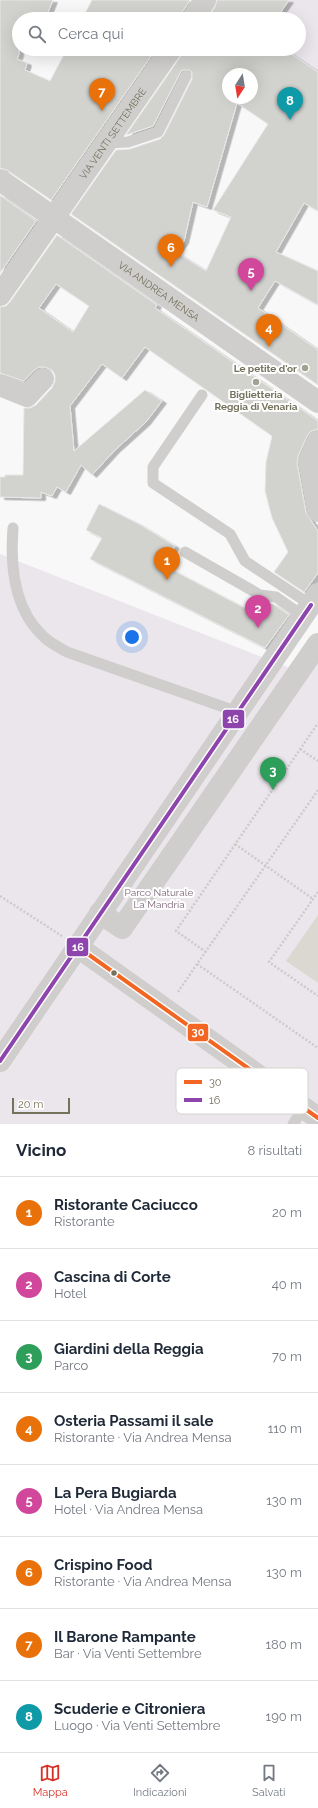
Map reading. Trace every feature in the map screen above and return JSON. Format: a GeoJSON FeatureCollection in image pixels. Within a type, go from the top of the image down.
{"type":"FeatureCollection","features":[{"type":"Feature","properties":{"kind":"street"},"geometry":{"type":"LineString","coordinates":[[197,12],[205,0]]}},
{"type":"Feature","properties":{"kind":"street","name":"VIA VENTI SETTEMBRE"},"geometry":{"type":"LineString","coordinates":[[0,295],[166,56]]}},
{"type":"Feature","properties":{"kind":"street","name":"VIA ANDREA MENSA"},"geometry":{"type":"LineString","coordinates":[[0,180],[318,402]]}},
{"type":"Feature","properties":{"kind":"street"},"geometry":{"type":"LineString","coordinates":[[0,385],[27,396],[43,379]]}},
{"type":"Feature","properties":{"kind":"street"},"geometry":{"type":"LineString","coordinates":[[318,441],[309,461],[318,511]]}},
{"type":"Feature","properties":{"kind":"street"},"geometry":{"type":"LineString","coordinates":[[0,1061],[311,605]]}},
{"type":"Feature","properties":{"kind":"street"},"geometry":{"type":"LineString","coordinates":[[100,913],[122,928],[318,644]]}},
{"type":"Feature","properties":{"kind":"street"},"geometry":{"type":"LineString","coordinates":[[78,947],[240,1068]]}},
{"type":"Feature","properties":{"kind":"lane"},"geometry":{"type":"LineString","coordinates":[[105,144],[128,142],[158,132],[186,76]]}},
{"type":"Feature","properties":{"kind":"lane"},"geometry":{"type":"LineString","coordinates":[[202,395],[153,467],[153,483],[230,534],[245,560],[311,605]]}},
{"type":"Feature","properties":{"kind":"lane"},"geometry":{"type":"LineString","coordinates":[[13,528],[11,548],[13,574],[21,602],[34,626],[44,638],[67,652],[238,712]]}},
{"type":"Feature","properties":{"kind":"lane"},"geometry":{"type":"LineString","coordinates":[[185,552],[260,595],[311,605]]}},
{"type":"Feature","properties":{"kind":"path"},"geometry":{"type":"LineString","coordinates":[[206,952],[176,931],[318,723]]}},
{"type":"Feature","properties":{"kind":"path"},"geometry":{"type":"LineString","coordinates":[[300,749],[318,761]]}},
{"type":"Feature","properties":{"kind":"path"},"geometry":{"type":"LineString","coordinates":[[178,992],[267,866],[318,790]]}},
{"type":"Feature","properties":{"kind":"path"},"geometry":{"type":"LineString","coordinates":[[235,844],[313,899]]}},
{"type":"Feature","properties":{"kind":"path"},"geometry":{"type":"LineString","coordinates":[[318,892],[269,962],[318,996]]}},
{"type":"Feature","properties":{"kind":"path"},"geometry":{"type":"LineString","coordinates":[[0,896],[59,934]]}},
{"type":"Feature","properties":{"kind":"path"},"geometry":{"type":"LineString","coordinates":[[198,964],[318,1048]]}},
{"type":"Feature","properties":{"kind":"green space"},"geometry":{"type":"Polygon","coordinates":[[[214,0],[318,0],[318,165],[258,104],[258,68],[222,68],[222,93],[173,59],[175,56],[306,56],[306,12],[206,12],[214,0]]]}},
{"type":"Feature","properties":{"kind":"green space","name":"Parco Naturale La Mandria"},"geometry":{"type":"Polygon","coordinates":[[[0,554],[300,672],[318,644],[318,1124],[0,1124],[0,554]]]}},
{"type":"Feature","properties":{"kind":"shaded area"},"geometry":{"type":"Polygon","coordinates":[[[318,915],[318,983],[286,961],[318,915]]]}},
{"type":"Feature","properties":{"kind":"building"},"geometry":{"type":"Polygon","coordinates":[[[0,0],[53,0],[48,12],[12,12],[12,56],[18,56],[17,59],[27,63],[25,70],[50,81],[63,56],[151,56],[51,200],[7,170],[0,168],[0,0]]]}},
{"type":"Feature","properties":{"kind":"building"},"geometry":{"type":"Polygon","coordinates":[[[92,0],[190,0],[182,12],[86,12],[92,0]]]}},
{"type":"Feature","properties":{"kind":"building"},"geometry":{"type":"Polygon","coordinates":[[[217,0],[289,0],[281,12],[212,12],[217,0]]]}},
{"type":"Feature","properties":{"kind":"building"},"geometry":{"type":"Polygon","coordinates":[[[181,56],[294,56],[318,72],[318,211],[304,203],[276,252],[318,271],[318,305],[275,281],[258,308],[318,350],[318,385],[71,214],[116,150],[130,149],[160,139],[164,135],[192,79],[192,72],[189,70],[182,70],[153,126],[126,135],[181,56]],[[222,68],[222,104],[237,104],[207,207],[193,202],[184,241],[176,252],[206,271],[231,217],[213,210],[268,124],[238,104],[258,104],[258,68],[222,68]]]}},
{"type":"Feature","properties":{"kind":"building"},"geometry":{"type":"Polygon","coordinates":[[[0,195],[36,221],[0,273],[0,195]]]}},
{"type":"Feature","properties":{"kind":"building"},"geometry":{"type":"Polygon","coordinates":[[[57,235],[157,305],[155,308],[318,421],[318,429],[311,431],[307,436],[298,456],[297,463],[306,513],[318,531],[318,573],[304,592],[274,572],[288,552],[272,518],[265,491],[266,462],[272,436],[145,347],[122,378],[102,364],[70,406],[74,451],[145,390],[162,401],[146,422],[115,450],[92,475],[81,465],[66,492],[57,487],[52,496],[41,492],[41,498],[0,497],[0,477],[5,477],[5,475],[23,475],[24,408],[30,408],[36,405],[52,388],[55,381],[55,375],[52,370],[45,367],[39,367],[34,370],[24,381],[0,373],[0,307],[6,306],[57,235]],[[56,284],[39,308],[73,332],[89,306],[56,284]]]}},
{"type":"Feature","properties":{"kind":"building"},"geometry":{"type":"Polygon","coordinates":[[[99,504],[139,524],[175,546],[163,565],[260,616],[268,603],[273,604],[289,615],[265,648],[90,559],[102,538],[86,530],[99,504]]]}},
{"type":"Feature","properties":{"kind":"transit line","name":"16"},"geometry":{"type":"LineString","coordinates":[[0,1061],[311,605]]}},
{"type":"Feature","properties":{"kind":"transit line","name":"30"},"geometry":{"type":"LineString","coordinates":[[78,947],[248,1068]]}},
{"type":"Feature","properties":{"kind":"transit line","name":"30"},"geometry":{"type":"LineString","coordinates":[[308,1111],[318,1118]]}},
{"type":"Feature","properties":{"kind":"place","name":"Il Barone Rampante"},"geometry":{"type":"Point","coordinates":[102,111]}},
{"type":"Feature","properties":{"kind":"place","name":"Scuderie e Citroniera"},"geometry":{"type":"Point","coordinates":[290,120]}},
{"type":"Feature","properties":{"kind":"place","name":"Crispino Food"},"geometry":{"type":"Point","coordinates":[171,267]}},
{"type":"Feature","properties":{"kind":"place","name":"La Pera Bugiarda"},"geometry":{"type":"Point","coordinates":[251,291]}},
{"type":"Feature","properties":{"kind":"place","name":"Osteria Passami il sale"},"geometry":{"type":"Point","coordinates":[269,347]}},
{"type":"Feature","properties":{"kind":"place","name":"Le petite d'or"},"geometry":{"type":"Point","coordinates":[305,368]}},
{"type":"Feature","properties":{"kind":"place","name":"Biglietteria Reggia di Venaria"},"geometry":{"type":"Point","coordinates":[256,382]}},
{"type":"Feature","properties":{"kind":"place","name":"Ristorante Caciucco"},"geometry":{"type":"Point","coordinates":[167,580]}},
{"type":"Feature","properties":{"kind":"place","name":"Cascina di Corte"},"geometry":{"type":"Point","coordinates":[258,628]}},
{"type":"Feature","properties":{"kind":"place","name":"Giardini della Reggia"},"geometry":{"type":"Point","coordinates":[273,790]}}]}
